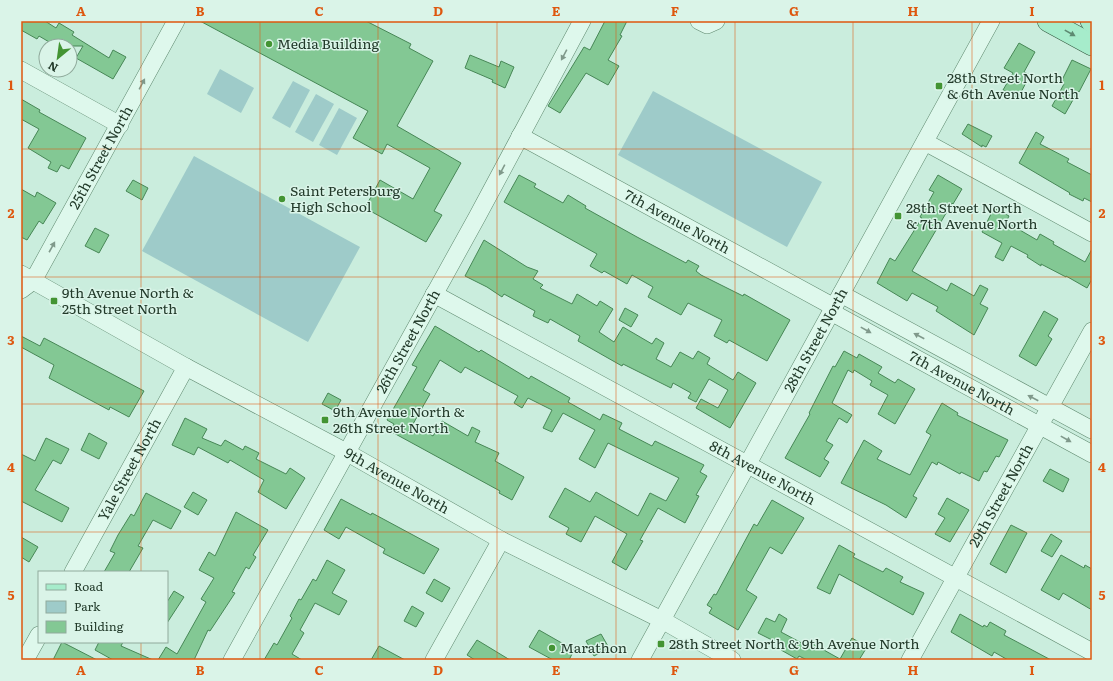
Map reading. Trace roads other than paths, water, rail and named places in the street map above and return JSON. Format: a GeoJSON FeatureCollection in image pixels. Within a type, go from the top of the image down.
{"type":"FeatureCollection","features":[{"type":"Feature","properties":{"kind":"main road"},"geometry":{"type":"LineString","coordinates":[[1048,21],[1092,45]]}},
{"type":"Feature","properties":{"kind":"street","name":"25th Street North"},"geometry":{"type":"LineString","coordinates":[[25,282],[120,125],[176,21]]}},
{"type":"Feature","properties":{"kind":"street","name":"26th Street North"},"geometry":{"type":"LineString","coordinates":[[232,660],[434,294],[582,21]]}},
{"type":"Feature","properties":{"kind":"street","name":"28th Street North"},"geometry":{"type":"LineString","coordinates":[[640,660],[991,21]]}},
{"type":"Feature","properties":{"kind":"street"},"geometry":{"type":"LineString","coordinates":[[21,70],[120,125]]}},
{"type":"Feature","properties":{"kind":"street","name":"7th Avenue North"},"geometry":{"type":"LineString","coordinates":[[520,136],[835,304],[1050,407],[1092,430]]}},
{"type":"Feature","properties":{"kind":"street"},"geometry":{"type":"LineString","coordinates":[[925,142],[1092,233]]}},
{"type":"Feature","properties":{"kind":"street","name":"9th Avenue North"},"geometry":{"type":"LineString","coordinates":[[25,282],[346,452],[501,540],[662,620],[732,660]]}},
{"type":"Feature","properties":{"kind":"street","name":"8th Avenue North"},"geometry":{"type":"LineString","coordinates":[[434,294],[1092,652]]}},
{"type":"Feature","properties":{"kind":"street","name":"7th Avenue North"},"geometry":{"type":"LineString","coordinates":[[835,304],[1092,454]]}},
{"type":"Feature","properties":{"kind":"street","name":"29th Street North"},"geometry":{"type":"LineString","coordinates":[[910,660],[1092,331]]}},
{"type":"Feature","properties":{"kind":"street","name":"Yale Street North"},"geometry":{"type":"LineString","coordinates":[[74,571],[186,367]]}},
{"type":"Feature","properties":{"kind":"street"},"geometry":{"type":"LineString","coordinates":[[434,660],[501,540]]}},
{"type":"Feature","properties":{"kind":"street"},"geometry":{"type":"LineString","coordinates":[[25,660],[38,637]]}},
{"type":"Feature","properties":{"kind":"place","name":"Media Building"},"geometry":{"type":"Point","coordinates":[269,44]}},
{"type":"Feature","properties":{"kind":"place","name":"28th Street North & 6th Avenue North"},"geometry":{"type":"Point","coordinates":[939,86]}},
{"type":"Feature","properties":{"kind":"place","name":"Saint Petersburg High School"},"geometry":{"type":"Point","coordinates":[282,199]}},
{"type":"Feature","properties":{"kind":"place","name":"28th Street North & 7th Avenue North"},"geometry":{"type":"Point","coordinates":[898,216]}},
{"type":"Feature","properties":{"kind":"place","name":"9th Avenue North & 25th Street North"},"geometry":{"type":"Point","coordinates":[54,301]}},
{"type":"Feature","properties":{"kind":"place","name":"9th Avenue North & 26th Street North"},"geometry":{"type":"Point","coordinates":[325,420]}},
{"type":"Feature","properties":{"kind":"place","name":"28th Street North & 9th Avenue North"},"geometry":{"type":"Point","coordinates":[661,644]}},
{"type":"Feature","properties":{"kind":"place","name":"Marathon"},"geometry":{"type":"Point","coordinates":[552,648]}}]}
